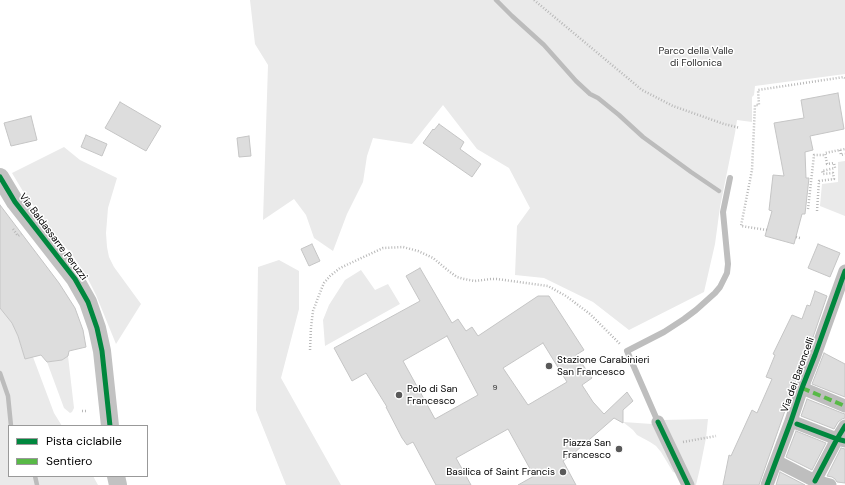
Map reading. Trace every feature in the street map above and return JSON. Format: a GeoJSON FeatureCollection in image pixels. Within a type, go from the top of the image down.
{"type":"FeatureCollection","features":[{"type":"Feature","properties":{"kind":"street","name":"Via Baldassarre Peruzzi"},"geometry":{"type":"LineString","coordinates":[[0,177],[15,202],[75,279],[88,302],[96,324],[102,351],[110,425]]}},
{"type":"Feature","properties":{"kind":"street","name":"Via dei Baroncelli"},"geometry":{"type":"LineString","coordinates":[[766,485],[794,423],[802,388],[845,271]]}},
{"type":"Feature","properties":{"kind":"street"},"geometry":{"type":"LineString","coordinates":[[802,388],[845,406]]}},
{"type":"Feature","properties":{"kind":"street"},"geometry":{"type":"LineString","coordinates":[[658,422],[688,485]]}},
{"type":"Feature","properties":{"kind":"street"},"geometry":{"type":"LineString","coordinates":[[794,423],[841,440]]}},
{"type":"Feature","properties":{"kind":"street"},"geometry":{"type":"LineString","coordinates":[[815,481],[841,440],[845,426]]}},
{"type":"Feature","properties":{"kind":"street"},"geometry":{"type":"LineString","coordinates":[[776,461],[815,481],[830,485]]}},
{"type":"Feature","properties":{"kind":"lane"},"geometry":{"type":"LineString","coordinates":[[658,422],[627,351],[671,328],[696,310],[720,287],[727,273],[728,264],[723,212],[730,178]]}},
{"type":"Feature","properties":{"kind":"path"},"geometry":{"type":"LineString","coordinates":[[534,0],[642,90],[673,106],[740,128]]}},
{"type":"Feature","properties":{"kind":"path"},"geometry":{"type":"LineString","coordinates":[[767,230],[741,226],[752,170],[755,106],[759,105],[758,90],[845,78]]}},
{"type":"Feature","properties":{"kind":"path"},"geometry":{"type":"LineString","coordinates":[[808,209],[814,155],[825,155],[825,153],[845,149]]}},
{"type":"Feature","properties":{"kind":"path"},"geometry":{"type":"LineString","coordinates":[[840,150],[842,155],[845,154]]}},
{"type":"Feature","properties":{"kind":"path"},"geometry":{"type":"LineString","coordinates":[[817,211],[819,181],[834,180],[833,173],[823,174],[822,171],[835,168],[834,163],[827,164],[825,155]]}},
{"type":"Feature","properties":{"kind":"path"},"geometry":{"type":"LineString","coordinates":[[796,237],[800,238]]}},
{"type":"Feature","properties":{"kind":"path"},"geometry":{"type":"LineString","coordinates":[[310,350],[313,311],[324,283],[330,276],[340,268],[383,248],[403,247],[418,251],[432,258],[457,277],[464,279],[475,281],[497,279],[548,286],[566,296],[590,314],[627,351]]}},
{"type":"Feature","properties":{"kind":"path"},"geometry":{"type":"LineString","coordinates":[[82,411],[88,411]]}},
{"type":"Feature","properties":{"kind":"path"},"geometry":{"type":"LineString","coordinates":[[668,445],[716,436]]}},
{"type":"Feature","properties":{"kind":"green space","name":"Parco della Valle di Follonica"},"geometry":{"type":"Polygon","coordinates":[[[250,0],[845,0],[845,74],[755,86],[754,95],[752,97],[752,122],[737,120],[720,207],[715,244],[704,292],[629,330],[593,302],[544,278],[515,275],[517,226],[530,208],[509,168],[477,149],[443,105],[412,144],[373,138],[367,156],[363,182],[347,214],[333,251],[314,238],[306,215],[294,199],[263,220],[268,65],[255,44],[250,0]]]}},
{"type":"Feature","properties":{"kind":"green space"},"geometry":{"type":"Polygon","coordinates":[[[64,147],[80,160],[117,178],[108,208],[106,233],[107,247],[109,257],[114,267],[141,304],[116,344],[87,277],[73,256],[24,193],[12,173],[64,147]]]}},
{"type":"Feature","properties":{"kind":"green space"},"geometry":{"type":"Polygon","coordinates":[[[845,161],[845,216],[820,206],[822,184],[838,182],[838,162],[845,161]]]}},
{"type":"Feature","properties":{"kind":"green space"},"geometry":{"type":"Polygon","coordinates":[[[279,260],[299,271],[299,309],[281,378],[341,485],[286,485],[256,410],[258,267],[279,260]]]}},
{"type":"Feature","properties":{"kind":"green space"},"geometry":{"type":"Polygon","coordinates":[[[361,270],[375,290],[388,284],[400,304],[325,346],[323,320],[329,305],[345,280],[361,270]]]}},
{"type":"Feature","properties":{"kind":"green space"},"geometry":{"type":"Polygon","coordinates":[[[0,308],[12,323],[18,336],[25,359],[33,357],[54,413],[61,425],[8,425],[8,477],[94,477],[98,485],[0,485],[0,308]]]}},
{"type":"Feature","properties":{"kind":"green space"},"geometry":{"type":"Polygon","coordinates":[[[68,356],[74,408],[70,413],[64,408],[47,362],[62,360],[68,356]]]}},
{"type":"Feature","properties":{"kind":"green space"},"geometry":{"type":"Polygon","coordinates":[[[708,419],[700,468],[696,485],[693,485],[662,420],[708,419]]]}},
{"type":"Feature","properties":{"kind":"green space"},"geometry":{"type":"Polygon","coordinates":[[[623,422],[652,424],[676,473],[673,472],[656,446],[637,435],[623,422]]]}},
{"type":"Feature","properties":{"kind":"building"},"geometry":{"type":"Polygon","coordinates":[[[838,93],[844,129],[810,136],[813,150],[805,152],[806,178],[809,178],[805,214],[802,214],[794,244],[765,236],[772,211],[769,210],[773,175],[784,176],[774,123],[804,118],[801,100],[838,93]]]}},
{"type":"Feature","properties":{"kind":"building"},"geometry":{"type":"Polygon","coordinates":[[[120,102],[161,126],[146,151],[105,128],[120,102]]]}},
{"type":"Feature","properties":{"kind":"building"},"geometry":{"type":"Polygon","coordinates":[[[31,116],[37,140],[11,146],[4,123],[31,116]]]}},
{"type":"Feature","properties":{"kind":"building"},"geometry":{"type":"Polygon","coordinates":[[[439,124],[464,142],[460,149],[481,164],[472,177],[423,143],[433,129],[434,130],[439,124]]]}},
{"type":"Feature","properties":{"kind":"building"},"geometry":{"type":"Polygon","coordinates":[[[86,135],[107,144],[102,156],[81,147],[86,135]]]}},
{"type":"Feature","properties":{"kind":"building"},"geometry":{"type":"Polygon","coordinates":[[[249,136],[251,156],[239,157],[237,138],[249,136]]]}},
{"type":"Feature","properties":{"kind":"building"},"geometry":{"type":"Polygon","coordinates":[[[0,205],[59,283],[75,308],[83,330],[86,347],[69,351],[68,356],[62,360],[47,362],[41,355],[25,359],[18,336],[12,323],[0,308],[0,205]]]}},
{"type":"Feature","properties":{"kind":"building"},"geometry":{"type":"Polygon","coordinates":[[[312,244],[320,261],[309,266],[301,249],[312,244]]]}},
{"type":"Feature","properties":{"kind":"building"},"geometry":{"type":"Polygon","coordinates":[[[818,244],[840,253],[830,277],[808,268],[818,244]]]}},
{"type":"Feature","properties":{"kind":"building"},"geometry":{"type":"Polygon","coordinates":[[[420,268],[452,323],[458,319],[466,331],[472,327],[478,336],[538,296],[549,296],[584,350],[576,355],[592,378],[582,385],[593,402],[604,414],[627,392],[633,401],[623,410],[623,423],[614,418],[563,461],[576,485],[518,485],[534,476],[508,429],[456,458],[471,485],[436,485],[413,442],[407,445],[402,438],[387,407],[366,373],[352,381],[334,348],[420,301],[406,276],[420,268]],[[447,336],[403,361],[435,419],[478,395],[447,336]],[[543,343],[503,368],[528,405],[567,382],[543,343]]]}},
{"type":"Feature","properties":{"kind":"building"},"geometry":{"type":"Polygon","coordinates":[[[815,291],[827,296],[759,485],[723,485],[729,455],[731,456],[752,410],[757,413],[772,379],[766,377],[775,355],[773,354],[792,315],[802,319],[807,305],[810,306],[815,291]]]}},
{"type":"Feature","properties":{"kind":"building"},"geometry":{"type":"Polygon","coordinates":[[[824,353],[845,364],[845,397],[812,384],[824,353]]]}},
{"type":"Feature","properties":{"kind":"building"},"geometry":{"type":"Polygon","coordinates":[[[807,399],[845,414],[845,418],[838,422],[834,429],[801,416],[807,399]]]}},
{"type":"Feature","properties":{"kind":"building"},"geometry":{"type":"Polygon","coordinates":[[[796,431],[826,443],[812,470],[786,457],[796,431]]]}},
{"type":"Feature","properties":{"kind":"building"},"geometry":{"type":"Polygon","coordinates":[[[841,448],[845,449],[845,483],[837,482],[832,477],[827,476],[841,448]]]}},
{"type":"Feature","properties":{"kind":"building"},"geometry":{"type":"Polygon","coordinates":[[[780,472],[805,485],[776,485],[780,472]]]}},
{"type":"Feature","properties":{"kind":"waterway"},"geometry":{"type":"LineString","coordinates":[[496,0],[544,45],[576,81],[590,94],[598,98],[619,115],[643,137],[719,191]]}},
{"type":"Feature","properties":{"kind":"waterway"},"geometry":{"type":"LineString","coordinates":[[0,373],[8,396],[11,425]]}},
{"type":"Feature","properties":{"kind":"waterway"},"geometry":{"type":"LineString","coordinates":[[35,477],[37,485]]}},
{"type":"Feature","properties":{"kind":"marked path"},"geometry":{"type":"LineString","coordinates":[[802,388],[845,406]]}},
{"type":"Feature","properties":{"kind":"cycle path"},"geometry":{"type":"LineString","coordinates":[[0,177],[15,202],[75,279],[88,302],[97,328],[102,351],[110,425]]}},
{"type":"Feature","properties":{"kind":"cycle path"},"geometry":{"type":"LineString","coordinates":[[767,485],[845,271]]}},
{"type":"Feature","properties":{"kind":"cycle path"},"geometry":{"type":"LineString","coordinates":[[658,422],[688,485]]}},
{"type":"Feature","properties":{"kind":"cycle path"},"geometry":{"type":"LineString","coordinates":[[797,424],[845,441]]}},
{"type":"Feature","properties":{"kind":"cycle path"},"geometry":{"type":"LineString","coordinates":[[815,481],[845,426]]}},
{"type":"Feature","properties":{"kind":"place","name":"Stazione Carabinieri San Francesco"},"geometry":{"type":"Point","coordinates":[549,366]}},
{"type":"Feature","properties":{"kind":"place","name":"Polo di San Francesco"},"geometry":{"type":"Point","coordinates":[399,395]}},
{"type":"Feature","properties":{"kind":"place","name":"Piazza San Francesco"},"geometry":{"type":"Point","coordinates":[619,449]}},
{"type":"Feature","properties":{"kind":"place","name":"Basilica of Saint Francis"},"geometry":{"type":"Point","coordinates":[563,472]}}]}
